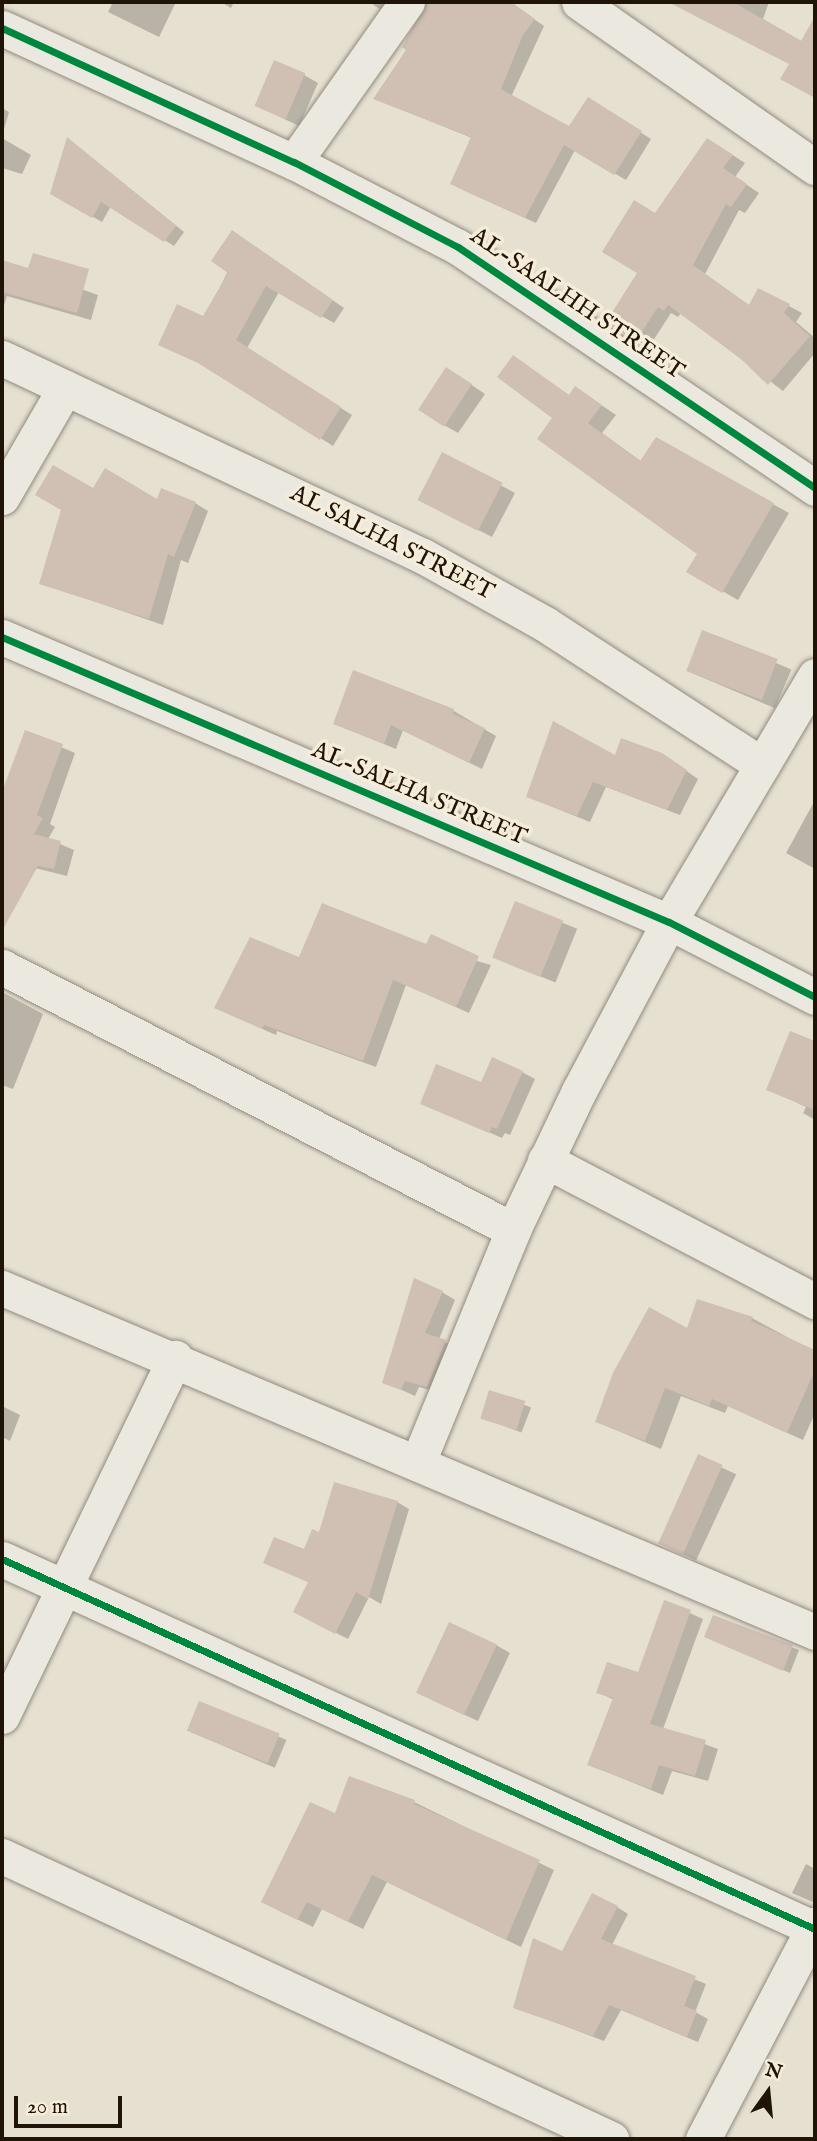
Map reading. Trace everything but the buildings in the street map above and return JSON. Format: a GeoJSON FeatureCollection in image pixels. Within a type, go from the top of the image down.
{"type":"FeatureCollection","features":[{"type":"Feature","properties":{"kind":"street"},"geometry":{"type":"LineString","coordinates":[[294,162],[407,2]]}},
{"type":"Feature","properties":{"kind":"street"},"geometry":{"type":"LineString","coordinates":[[579,2],[815,167]]}},
{"type":"Feature","properties":{"kind":"street","name":"AL-SAALHH STREET"},"geometry":{"type":"LineString","coordinates":[[2,28],[294,162],[458,247],[815,488]]}},
{"type":"Feature","properties":{"kind":"street","name":"AL SALHA STREET"},"geometry":{"type":"LineString","coordinates":[[2,358],[265,478],[423,556],[545,624],[762,765]]}},
{"type":"Feature","properties":{"kind":"street"},"geometry":{"type":"LineString","coordinates":[[2,497],[65,388]]}},
{"type":"Feature","properties":{"kind":"street","name":"AL-SALHA STREET"},"geometry":{"type":"LineString","coordinates":[[2,637],[669,922],[815,997]]}},
{"type":"Feature","properties":{"kind":"street"},"geometry":{"type":"LineString","coordinates":[[418,1462],[513,1230],[545,1160],[669,922],[813,683]]}},
{"type":"Feature","properties":{"kind":"street"},"geometry":{"type":"LineString","coordinates":[[2,967],[513,1230]]}},
{"type":"Feature","properties":{"kind":"street"},"geometry":{"type":"LineString","coordinates":[[545,1160],[815,1301]]}},
{"type":"Feature","properties":{"kind":"street"},"geometry":{"type":"LineString","coordinates":[[2,1287],[175,1358],[815,1632]]}},
{"type":"Feature","properties":{"kind":"street"},"geometry":{"type":"LineString","coordinates":[[2,1716],[62,1587],[175,1358]]}},
{"type":"Feature","properties":{"kind":"street"},"geometry":{"type":"LineString","coordinates":[[2,1559],[815,1927],[703,2139]]}},
{"type":"Feature","properties":{"kind":"street"},"geometry":{"type":"LineString","coordinates":[[2,1856],[611,2139]]}},
{"type":"Feature","properties":{"kind":"cycle path"},"geometry":{"type":"LineString","coordinates":[[2,28],[294,162],[458,247],[815,488]]}},
{"type":"Feature","properties":{"kind":"cycle path"},"geometry":{"type":"LineString","coordinates":[[2,637],[669,922],[815,997]]}},
{"type":"Feature","properties":{"kind":"cycle path"},"geometry":{"type":"LineString","coordinates":[[2,1559],[815,1929]]}}]}
